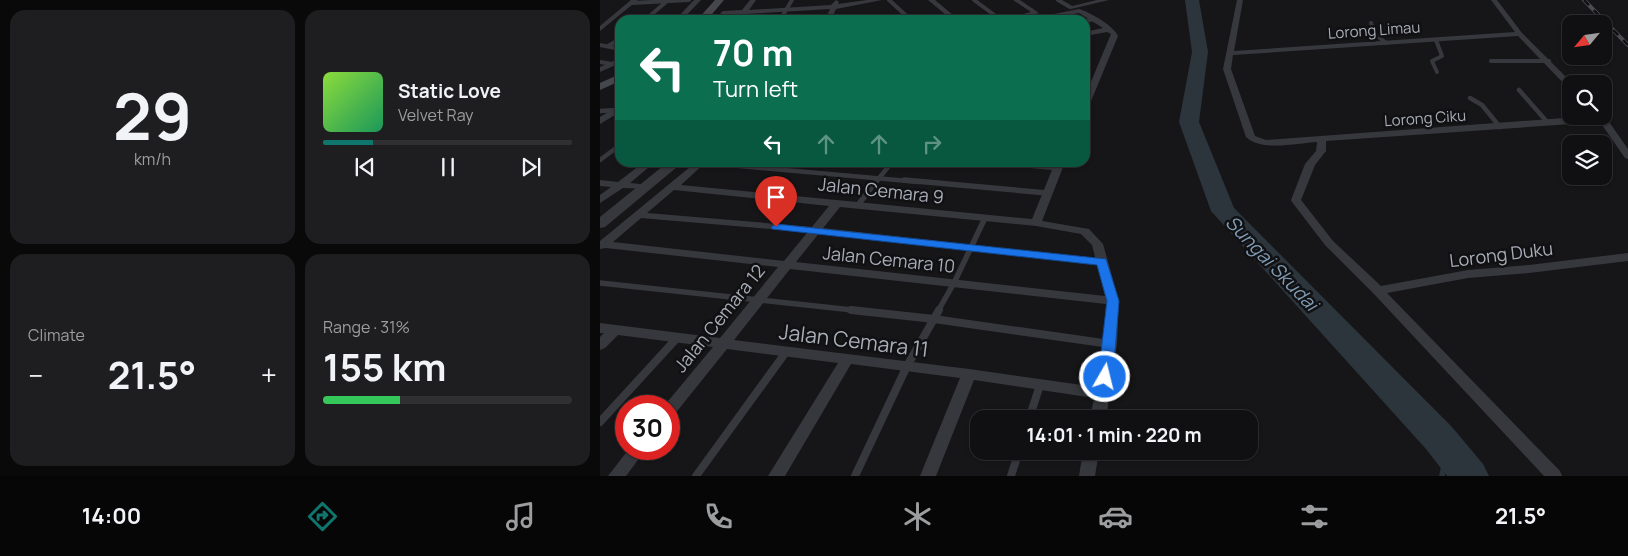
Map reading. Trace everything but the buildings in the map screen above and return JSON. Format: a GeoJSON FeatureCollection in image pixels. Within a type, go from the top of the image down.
{"type":"FeatureCollection","features":[{"type":"Feature","properties":{"kind":"main road"},"geometry":{"type":"LineString","coordinates":[[706,15],[720,0]]}},
{"type":"Feature","properties":{"kind":"main road"},"geometry":{"type":"LineString","coordinates":[[721,15],[732,0]]}},
{"type":"Feature","properties":{"kind":"main road"},"geometry":{"type":"LineString","coordinates":[[600,87],[615,80]]}},
{"type":"Feature","properties":{"kind":"main road"},"geometry":{"type":"LineString","coordinates":[[600,94],[615,87]]}},
{"type":"Feature","properties":{"kind":"street"},"geometry":{"type":"LineString","coordinates":[[683,15],[698,0]]}},
{"type":"Feature","properties":{"kind":"street"},"geometry":{"type":"LineString","coordinates":[[741,15],[753,0]]}},
{"type":"Feature","properties":{"kind":"street"},"geometry":{"type":"LineString","coordinates":[[830,15],[837,0]]}},
{"type":"Feature","properties":{"kind":"street"},"geometry":{"type":"LineString","coordinates":[[729,15],[743,12],[834,7],[879,0]]}},
{"type":"Feature","properties":{"kind":"street"},"geometry":{"type":"LineString","coordinates":[[931,0],[950,15]]}},
{"type":"Feature","properties":{"kind":"street"},"geometry":{"type":"LineString","coordinates":[[1016,0],[1036,13]]}},
{"type":"Feature","properties":{"kind":"street"},"geometry":{"type":"LineString","coordinates":[[1026,15],[1102,0]]}},
{"type":"Feature","properties":{"kind":"street"},"geometry":{"type":"LineString","coordinates":[[1230,53],[1240,0]]}},
{"type":"Feature","properties":{"kind":"street"},"geometry":{"type":"LineString","coordinates":[[1494,0],[1520,34],[1562,76]]}},
{"type":"Feature","properties":{"kind":"street"},"geometry":{"type":"LineString","coordinates":[[616,15],[633,1]]}},
{"type":"Feature","properties":{"kind":"street"},"geometry":{"type":"LineString","coordinates":[[1056,15],[1073,12],[1080,15]]}},
{"type":"Feature","properties":{"kind":"street"},"geometry":{"type":"LineString","coordinates":[[600,29],[615,16]]}},
{"type":"Feature","properties":{"kind":"street"},"geometry":{"type":"LineString","coordinates":[[1090,18],[1110,29],[1115,36],[1090,90]]}},
{"type":"Feature","properties":{"kind":"street"},"geometry":{"type":"LineString","coordinates":[[1090,33],[1110,29]]}},
{"type":"Feature","properties":{"kind":"street","name":"Lorong Limau"},"geometry":{"type":"LineString","coordinates":[[1230,53],[1520,34]]}},
{"type":"Feature","properties":{"kind":"street","name":"Lorong Ciku"},"geometry":{"type":"LineString","coordinates":[[1230,53],[1227,69],[1251,137],[1266,143],[1562,122]]}},
{"type":"Feature","properties":{"kind":"street"},"geometry":{"type":"LineString","coordinates":[[600,70],[615,62]]}},
{"type":"Feature","properties":{"kind":"street"},"geometry":{"type":"LineString","coordinates":[[600,121],[615,113]]}},
{"type":"Feature","properties":{"kind":"street"},"geometry":{"type":"LineString","coordinates":[[1607,125],[1628,156]]}},
{"type":"Feature","properties":{"kind":"street"},"geometry":{"type":"LineString","coordinates":[[1322,140],[1321,151],[1310,164],[1296,200],[1329,243],[1378,291],[1554,476]]}},
{"type":"Feature","properties":{"kind":"street"},"geometry":{"type":"LineString","coordinates":[[600,200],[644,167]]}},
{"type":"Feature","properties":{"kind":"street"},"geometry":{"type":"LineString","coordinates":[[600,224],[671,167]]}},
{"type":"Feature","properties":{"kind":"street"},"geometry":{"type":"LineString","coordinates":[[601,245],[696,167]]}},
{"type":"Feature","properties":{"kind":"street"},"geometry":{"type":"LineString","coordinates":[[1036,222],[1058,167]]}},
{"type":"Feature","properties":{"kind":"street"},"geometry":{"type":"LineString","coordinates":[[600,183],[646,187]]}},
{"type":"Feature","properties":{"kind":"street","name":"Jalan Cemara 9"},"geometry":{"type":"LineString","coordinates":[[672,187],[1036,222],[1085,231],[1097,244],[1102,262]]}},
{"type":"Feature","properties":{"kind":"street","name":"Jalan Cemara 12"},"geometry":{"type":"LineString","coordinates":[[680,397],[838,203]]}},
{"type":"Feature","properties":{"kind":"street","name":"Jalan Cemara 10"},"geometry":{"type":"LineString","coordinates":[[601,245],[1113,301]]}},
{"type":"Feature","properties":{"kind":"street","name":"Lorong Duku"},"geometry":{"type":"LineString","coordinates":[[1378,291],[1468,274],[1628,257]]}},
{"type":"Feature","properties":{"kind":"street"},"geometry":{"type":"LineString","coordinates":[[1100,410],[1110,344],[1113,301],[1102,262]]}},
{"type":"Feature","properties":{"kind":"street","name":"Jalan Cemara 11"},"geometry":{"type":"LineString","coordinates":[[600,328],[969,374],[1103,394]]}},
{"type":"Feature","properties":{"kind":"street"},"geometry":{"type":"LineString","coordinates":[[600,345],[615,330]]}},
{"type":"Feature","properties":{"kind":"street"},"geometry":{"type":"LineString","coordinates":[[776,476],[847,359]]}},
{"type":"Feature","properties":{"kind":"street"},"geometry":{"type":"LineString","coordinates":[[928,476],[969,374]]}},
{"type":"Feature","properties":{"kind":"street"},"geometry":{"type":"LineString","coordinates":[[616,476],[629,460]]}},
{"type":"Feature","properties":{"kind":"street"},"geometry":{"type":"LineString","coordinates":[[1086,476],[1090,460]]}},
{"type":"Feature","properties":{"kind":"lane"},"geometry":{"type":"LineString","coordinates":[[633,1],[689,0]]}},
{"type":"Feature","properties":{"kind":"lane"},"geometry":{"type":"LineString","coordinates":[[784,15],[792,0]]}},
{"type":"Feature","properties":{"kind":"lane"},"geometry":{"type":"LineString","coordinates":[[889,0],[906,15]]}},
{"type":"Feature","properties":{"kind":"lane"},"geometry":{"type":"LineString","coordinates":[[974,0],[994,15]]}},
{"type":"Feature","properties":{"kind":"lane"},"geometry":{"type":"LineString","coordinates":[[1058,0],[1070,7]]}},
{"type":"Feature","properties":{"kind":"lane"},"geometry":{"type":"LineString","coordinates":[[651,15],[666,1]]}},
{"type":"Feature","properties":{"kind":"lane"},"geometry":{"type":"LineString","coordinates":[[1371,23],[1374,28],[1374,34],[1386,43]]}},
{"type":"Feature","properties":{"kind":"lane"},"geometry":{"type":"LineString","coordinates":[[1436,40],[1442,56],[1433,59],[1437,72]]}},
{"type":"Feature","properties":{"kind":"lane"},"geometry":{"type":"LineString","coordinates":[[1491,62],[1549,61]]}},
{"type":"Feature","properties":{"kind":"lane"},"geometry":{"type":"LineString","coordinates":[[600,62],[612,64]]}},
{"type":"Feature","properties":{"kind":"lane"},"geometry":{"type":"LineString","coordinates":[[1519,90],[1548,123]]}},
{"type":"Feature","properties":{"kind":"lane"},"geometry":{"type":"LineString","coordinates":[[1470,98],[1482,105],[1500,126]]}},
{"type":"Feature","properties":{"kind":"lane"},"geometry":{"type":"LineString","coordinates":[[600,111],[615,112]]}},
{"type":"Feature","properties":{"kind":"lane"},"geometry":{"type":"LineString","coordinates":[[600,160],[615,149]]}},
{"type":"Feature","properties":{"kind":"lane"},"geometry":{"type":"LineString","coordinates":[[752,167],[1047,193]]}},
{"type":"Feature","properties":{"kind":"lane"},"geometry":{"type":"LineString","coordinates":[[858,205],[888,167]]}},
{"type":"Feature","properties":{"kind":"lane"},"geometry":{"type":"LineString","coordinates":[[638,215],[816,230],[1102,262]]}},
{"type":"Feature","properties":{"kind":"lane"},"geometry":{"type":"LineString","coordinates":[[855,476],[907,366],[954,284],[985,218]]}},
{"type":"Feature","properties":{"kind":"lane"},"geometry":{"type":"LineString","coordinates":[[600,283],[934,318],[1110,344]]}},
{"type":"Feature","properties":{"kind":"lane"},"geometry":{"type":"LineString","coordinates":[[600,422],[677,338]]}},
{"type":"Feature","properties":{"kind":"lane"},"geometry":{"type":"LineString","coordinates":[[696,476],[786,352]]}},
{"type":"Feature","properties":{"kind":"lane"},"geometry":{"type":"LineString","coordinates":[[1032,410],[1040,385]]}},
{"type":"Feature","properties":{"kind":"lane"},"geometry":{"type":"LineString","coordinates":[[1011,476],[1016,460]]}},
{"type":"Feature","properties":{"kind":"waterway","name":"Sungai Skudai"},"geometry":{"type":"LineString","coordinates":[[1192,0],[1200,52],[1189,122],[1223,211],[1439,438],[1470,476]]}},
{"type":"Feature","properties":{"kind":"waterway"},"geometry":{"type":"LineString","coordinates":[[1442,476],[1447,448]]}},
{"type":"Feature","properties":{"kind":"railway"},"geometry":{"type":"LineString","coordinates":[[1584,0],[1628,45]]}},
{"type":"Feature","properties":{"kind":"route"},"geometry":{"type":"LineString","coordinates":[[776,227],[1102,262],[1113,301],[1110,344],[1105,377]]}}]}
